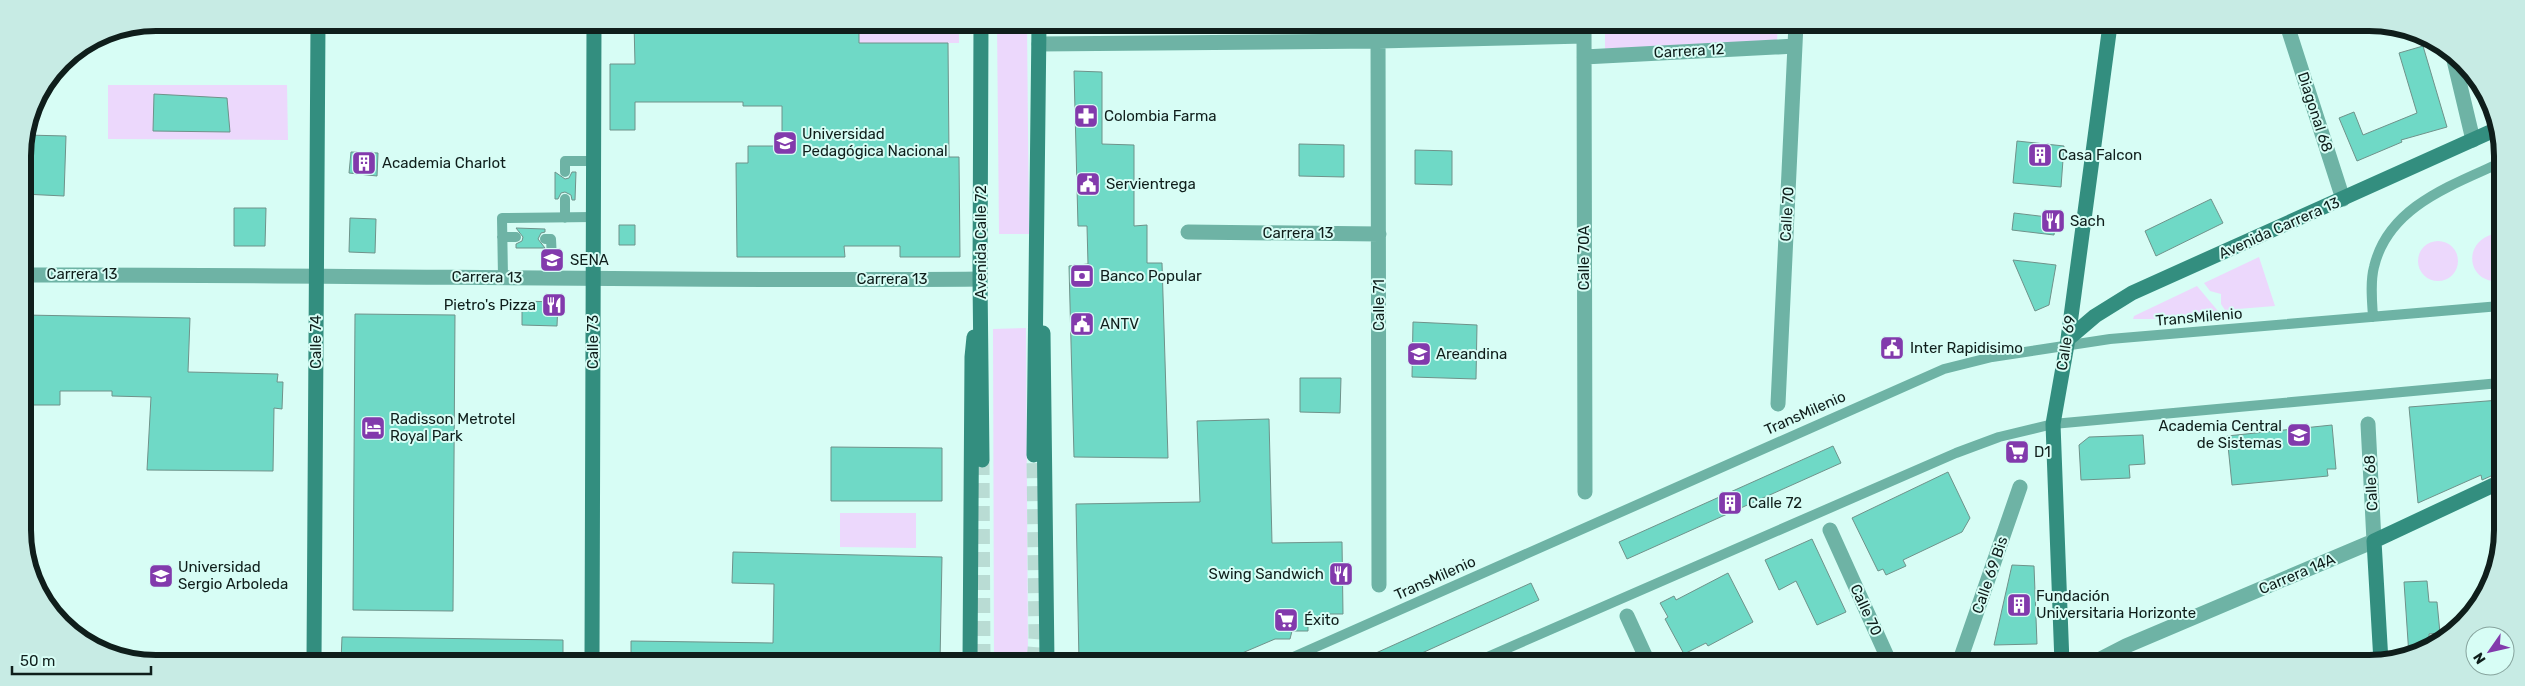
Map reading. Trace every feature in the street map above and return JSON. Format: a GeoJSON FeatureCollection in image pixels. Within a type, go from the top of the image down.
{"type":"FeatureCollection","features":[{"type":"Feature","properties":{"kind":"street","name":"Calle 71"},"geometry":{"type":"LineString","coordinates":[[1378,31],[1380,585]]}},
{"type":"Feature","properties":{"kind":"street"},"geometry":{"type":"LineString","coordinates":[[1039,44],[1378,41],[1558,31]]}},
{"type":"Feature","properties":{"kind":"street","name":"Calle 70A"},"geometry":{"type":"LineString","coordinates":[[1584,31],[1585,492]]}},
{"type":"Feature","properties":{"kind":"street","name":"Calle 70"},"geometry":{"type":"LineString","coordinates":[[1778,404],[1796,31]]}},
{"type":"Feature","properties":{"kind":"street","name":"Calle 69"},"geometry":{"type":"LineString","coordinates":[[2062,654],[2052,424],[2067,342],[2109,31]]}},
{"type":"Feature","properties":{"kind":"street","name":"Diagonal 68"},"geometry":{"type":"LineString","coordinates":[[2289,31],[2343,200]]}},
{"type":"Feature","properties":{"kind":"street","name":"Calle 74"},"geometry":{"type":"LineString","coordinates":[[314,655],[318,32]]}},
{"type":"Feature","properties":{"kind":"street","name":"Calle 73"},"geometry":{"type":"LineString","coordinates":[[592,655],[594,32]]}},
{"type":"Feature","properties":{"kind":"street","name":"Avenida Calle 72"},"geometry":{"type":"LineString","coordinates":[[981,32],[980,279],[982,460]]}},
{"type":"Feature","properties":{"kind":"street"},"geometry":{"type":"LineString","coordinates":[[1034,454],[1034,358],[1038,278],[1039,32]]}},
{"type":"Feature","properties":{"kind":"street","name":"Carrera 12"},"geometry":{"type":"LineString","coordinates":[[1584,57],[1795,46]]}},
{"type":"Feature","properties":{"kind":"street"},"geometry":{"type":"LineString","coordinates":[[2455,67],[2472,140]]}},
{"type":"Feature","properties":{"kind":"street","name":"Avenida Carrera 13"},"geometry":{"type":"LineString","coordinates":[[2067,342],[2095,316],[2132,293],[2343,200],[2491,132]]}},
{"type":"Feature","properties":{"kind":"street","name":"Carrera 13"},"geometry":{"type":"LineString","coordinates":[[1188,232],[1379,234]]}},
{"type":"Feature","properties":{"kind":"street","name":"Carrera 13"},"geometry":{"type":"LineString","coordinates":[[32,274],[980,279]]}},
{"type":"Feature","properties":{"kind":"street"},"geometry":{"type":"LineString","coordinates":[[1038,278],[1045,352],[1047,655]]}},
{"type":"Feature","properties":{"kind":"street"},"geometry":{"type":"LineString","coordinates":[[970,655],[972,357],[980,279]]}},
{"type":"Feature","properties":{"kind":"street","name":"Calle 68"},"geometry":{"type":"LineString","coordinates":[[2368,424],[2374,541]]}},
{"type":"Feature","properties":{"kind":"street","name":"Carrera 14A"},"geometry":{"type":"LineString","coordinates":[[2110,654],[2374,541],[2494,485]]}},
{"type":"Feature","properties":{"kind":"street","name":"Calle 69 Bis"},"geometry":{"type":"LineString","coordinates":[[1962,654],[2020,487]]}},
{"type":"Feature","properties":{"kind":"street","name":"Calle 70"},"geometry":{"type":"LineString","coordinates":[[1830,530],[1886,654]]}},
{"type":"Feature","properties":{"kind":"street"},"geometry":{"type":"LineString","coordinates":[[2374,541],[2381,654]]}},
{"type":"Feature","properties":{"kind":"street"},"geometry":{"type":"LineString","coordinates":[[1627,616],[1644,654]]}},
{"type":"Feature","properties":{"kind":"lane"},"geometry":{"type":"LineString","coordinates":[[565,172],[565,161],[594,161]]}},
{"type":"Feature","properties":{"kind":"lane"},"geometry":{"type":"LineString","coordinates":[[2373,317],[2374,267],[2381,248],[2393,228],[2409,210],[2427,198],[2494,166]]}},
{"type":"Feature","properties":{"kind":"lane"},"geometry":{"type":"LineString","coordinates":[[565,199],[565,218]]}},
{"type":"Feature","properties":{"kind":"lane"},"geometry":{"type":"LineString","coordinates":[[504,277],[502,218],[593,218]]}},
{"type":"Feature","properties":{"kind":"lane"},"geometry":{"type":"LineString","coordinates":[[502,237],[516,237]]}},
{"type":"Feature","properties":{"kind":"lane"},"geometry":{"type":"LineString","coordinates":[[548,239],[553,278]]}},
{"type":"Feature","properties":{"kind":"lane","name":"TransMilenio"},"geometry":{"type":"LineString","coordinates":[[1299,654],[1919,378],[1970,362],[2067,342],[2494,307]]}},
{"type":"Feature","properties":{"kind":"lane"},"geometry":{"type":"LineString","coordinates":[[1493,654],[1956,453],[1999,437],[2052,424],[2494,384]]}},
{"type":"Feature","properties":{"kind":"shaded area"},"geometry":{"type":"Polygon","coordinates":[[[1605,31],[1778,31],[1777,40],[1605,49],[1605,31]]]}},
{"type":"Feature","properties":{"kind":"shaded area"},"geometry":{"type":"Polygon","coordinates":[[[959,32],[959,43],[859,43],[859,33],[782,33],[959,32]]]}},
{"type":"Feature","properties":{"kind":"shaded area"},"geometry":{"type":"Polygon","coordinates":[[[997,32],[1027,32],[1029,234],[999,234],[997,32]]]}},
{"type":"Feature","properties":{"kind":"shaded area"},"geometry":{"type":"Polygon","coordinates":[[[108,85],[287,85],[288,140],[108,139],[108,85]]]}},
{"type":"Feature","properties":{"kind":"shaded area"},"geometry":{"type":"Polygon","coordinates":[[[2494,234],[2494,280],[2481,276],[2475,270],[2472,262],[2476,246],[2483,239],[2494,234]]]}},
{"type":"Feature","properties":{"kind":"shaded area"},"geometry":{"type":"Polygon","coordinates":[[[2438,241],[2452,247],[2458,261],[2452,275],[2438,281],[2424,275],[2418,261],[2424,247],[2438,241]]]}},
{"type":"Feature","properties":{"kind":"shaded area"},"geometry":{"type":"Polygon","coordinates":[[[2259,257],[2275,306],[2225,310],[2221,304],[2221,294],[2210,291],[2204,283],[2259,257]]]}},
{"type":"Feature","properties":{"kind":"shaded area"},"geometry":{"type":"Polygon","coordinates":[[[2197,286],[2218,311],[2165,318],[2164,315],[2158,314],[2156,319],[2133,319],[2134,316],[2197,286]]]}},
{"type":"Feature","properties":{"kind":"shaded area"},"geometry":{"type":"Polygon","coordinates":[[[1026,328],[1028,655],[994,655],[993,329],[1026,328]]]}},
{"type":"Feature","properties":{"kind":"shaded area"},"geometry":{"type":"Polygon","coordinates":[[[840,513],[916,513],[916,548],[840,547],[840,513]]]}},
{"type":"Feature","properties":{"kind":"building","name":"Universidad Pedagógica Nacional"},"geometry":{"type":"Polygon","coordinates":[[[634,32],[859,33],[859,43],[948,43],[949,157],[959,157],[960,257],[900,257],[900,246],[844,246],[845,257],[737,257],[736,163],[748,163],[748,146],[782,146],[782,106],[743,106],[743,102],[635,102],[635,130],[610,130],[610,64],[635,64],[634,32]]]}},
{"type":"Feature","properties":{"kind":"building"},"geometry":{"type":"Polygon","coordinates":[[[2423,46],[2447,127],[2401,140],[2402,142],[2357,161],[2339,118],[2354,112],[2363,135],[2417,113],[2399,53],[2423,46]]]}},
{"type":"Feature","properties":{"kind":"building"},"geometry":{"type":"Polygon","coordinates":[[[1074,71],[1102,72],[1102,144],[1134,145],[1134,226],[1147,225],[1147,263],[1162,263],[1168,458],[1074,457],[1069,266],[1088,264],[1087,226],[1078,226],[1074,71]]]}},
{"type":"Feature","properties":{"kind":"building"},"geometry":{"type":"Polygon","coordinates":[[[154,94],[227,98],[230,132],[153,131],[154,94]]]}},
{"type":"Feature","properties":{"kind":"building"},"geometry":{"type":"Polygon","coordinates":[[[33,135],[66,136],[64,196],[32,194],[33,135]]]}},
{"type":"Feature","properties":{"kind":"building"},"geometry":{"type":"Polygon","coordinates":[[[2017,141],[2064,146],[2061,187],[2013,183],[2017,141]]]}},
{"type":"Feature","properties":{"kind":"building"},"geometry":{"type":"Polygon","coordinates":[[[1299,144],[1344,145],[1344,177],[1299,176],[1299,144]]]}},
{"type":"Feature","properties":{"kind":"building"},"geometry":{"type":"Polygon","coordinates":[[[1415,150],[1452,151],[1452,185],[1415,184],[1415,150]]]}},
{"type":"Feature","properties":{"kind":"building","name":"Academia Charlot"},"geometry":{"type":"Polygon","coordinates":[[[351,152],[378,153],[377,176],[349,173],[351,152]]]}},
{"type":"Feature","properties":{"kind":"building"},"geometry":{"type":"Polygon","coordinates":[[[555,172],[565,179],[569,178],[572,172],[576,172],[575,200],[572,200],[571,195],[565,192],[561,193],[558,199],[555,199],[555,172]]]}},
{"type":"Feature","properties":{"kind":"building"},"geometry":{"type":"Polygon","coordinates":[[[2211,199],[2223,223],[2156,256],[2145,231],[2211,199]]]}},
{"type":"Feature","properties":{"kind":"building"},"geometry":{"type":"Polygon","coordinates":[[[234,208],[266,208],[265,246],[234,246],[234,208]]]}},
{"type":"Feature","properties":{"kind":"building"},"geometry":{"type":"Polygon","coordinates":[[[2014,213],[2056,218],[2054,235],[2012,230],[2014,213]]]}},
{"type":"Feature","properties":{"kind":"building"},"geometry":{"type":"Polygon","coordinates":[[[350,218],[376,219],[375,253],[349,252],[350,218]]]}},
{"type":"Feature","properties":{"kind":"building"},"geometry":{"type":"Polygon","coordinates":[[[619,225],[635,225],[635,245],[619,245],[619,225]]]}},
{"type":"Feature","properties":{"kind":"building"},"geometry":{"type":"Polygon","coordinates":[[[516,228],[545,229],[545,232],[541,233],[538,239],[545,248],[516,248],[516,244],[522,241],[523,237],[516,228]]]}},
{"type":"Feature","properties":{"kind":"building"},"geometry":{"type":"Polygon","coordinates":[[[2013,260],[2056,265],[2049,305],[2035,311],[2013,260]]]}},
{"type":"Feature","properties":{"kind":"building"},"geometry":{"type":"Polygon","coordinates":[[[522,301],[558,302],[557,326],[522,325],[522,301]]]}},
{"type":"Feature","properties":{"kind":"building"},"geometry":{"type":"Polygon","coordinates":[[[355,314],[455,315],[453,611],[353,610],[355,314]]]}},
{"type":"Feature","properties":{"kind":"building"},"geometry":{"type":"Polygon","coordinates":[[[32,315],[190,318],[188,372],[278,374],[277,382],[283,382],[282,409],[274,408],[273,471],[147,470],[151,397],[112,396],[112,391],[60,391],[60,405],[31,405],[32,315]]]}},
{"type":"Feature","properties":{"kind":"building"},"geometry":{"type":"Polygon","coordinates":[[[1413,322],[1477,325],[1476,379],[1412,377],[1413,322]]]}},
{"type":"Feature","properties":{"kind":"building"},"geometry":{"type":"Polygon","coordinates":[[[1300,378],[1341,378],[1340,413],[1300,412],[1300,378]]]}},
{"type":"Feature","properties":{"kind":"building"},"geometry":{"type":"Polygon","coordinates":[[[2494,400],[2494,475],[2482,480],[2481,475],[2418,503],[2409,407],[2494,400]]]}},
{"type":"Feature","properties":{"kind":"building"},"geometry":{"type":"Polygon","coordinates":[[[1269,419],[1272,543],[1342,542],[1343,614],[1323,614],[1323,623],[1308,622],[1308,631],[1292,631],[1290,639],[1275,639],[1239,655],[1079,655],[1076,504],[1200,502],[1197,421],[1269,419]]]}},
{"type":"Feature","properties":{"kind":"building"},"geometry":{"type":"Polygon","coordinates":[[[2332,425],[2336,469],[2327,469],[2328,476],[2232,485],[2227,436],[2332,425]]]}},
{"type":"Feature","properties":{"kind":"building"},"geometry":{"type":"Polygon","coordinates":[[[2143,435],[2145,464],[2129,465],[2130,478],[2081,480],[2079,445],[2089,437],[2143,435]]]}},
{"type":"Feature","properties":{"kind":"building","name":"Calle 72"},"geometry":{"type":"Polygon","coordinates":[[[1833,446],[1841,463],[1627,559],[1619,542],[1833,446]]]}},
{"type":"Feature","properties":{"kind":"building"},"geometry":{"type":"Polygon","coordinates":[[[831,447],[942,448],[942,501],[831,501],[831,447]]]}},
{"type":"Feature","properties":{"kind":"building"},"geometry":{"type":"Polygon","coordinates":[[[1948,472],[1970,518],[1962,532],[1903,560],[1906,566],[1886,575],[1883,569],[1878,571],[1852,518],[1948,472]]]}},
{"type":"Feature","properties":{"kind":"building"},"geometry":{"type":"Polygon","coordinates":[[[1812,539],[1846,612],[1817,625],[1796,581],[1779,590],[1765,560],[1812,539]]]}},
{"type":"Feature","properties":{"kind":"building"},"geometry":{"type":"Polygon","coordinates":[[[733,552],[942,557],[940,655],[631,655],[631,641],[773,643],[774,584],[732,583],[733,552]]]}},
{"type":"Feature","properties":{"kind":"building","name":"Fundación Universitaria Horizonte"},"geometry":{"type":"Polygon","coordinates":[[[2012,565],[2034,566],[2037,644],[1994,645],[2012,565]]]}},
{"type":"Feature","properties":{"kind":"building"},"geometry":{"type":"Polygon","coordinates":[[[1728,573],[1753,622],[1708,646],[1706,643],[1684,654],[1665,619],[1668,617],[1660,603],[1674,596],[1676,600],[1728,573]]]}},
{"type":"Feature","properties":{"kind":"building"},"geometry":{"type":"Polygon","coordinates":[[[2427,581],[2429,602],[2437,602],[2440,632],[2429,634],[2429,639],[2408,648],[2404,582],[2427,581]]]}},
{"type":"Feature","properties":{"kind":"building"},"geometry":{"type":"Polygon","coordinates":[[[1531,583],[1539,600],[1419,654],[1373,654],[1531,583]]]}},
{"type":"Feature","properties":{"kind":"building"},"geometry":{"type":"Polygon","coordinates":[[[342,637],[563,640],[563,655],[341,655],[342,637]]]}},
{"type":"Feature","properties":{"kind":"tunnel"},"geometry":{"type":"LineString","coordinates":[[1034,455],[1035,655]]}},
{"type":"Feature","properties":{"kind":"tunnel"},"geometry":{"type":"LineString","coordinates":[[982,460],[983,655]]}},
{"type":"Feature","properties":{"kind":"place","name":"Colombia Farma"},"geometry":{"type":"Point","coordinates":[1086,116]}},
{"type":"Feature","properties":{"kind":"place","name":"Universidad Pedagógica Nacional"},"geometry":{"type":"Point","coordinates":[785,143]}},
{"type":"Feature","properties":{"kind":"place","name":"Casa Falcon"},"geometry":{"type":"Point","coordinates":[2040,155]}},
{"type":"Feature","properties":{"kind":"place","name":"Academia Charlot"},"geometry":{"type":"Point","coordinates":[364,163]}},
{"type":"Feature","properties":{"kind":"place","name":"Servientrega"},"geometry":{"type":"Point","coordinates":[1088,184]}},
{"type":"Feature","properties":{"kind":"place","name":"Sach"},"geometry":{"type":"Point","coordinates":[2053,221]}},
{"type":"Feature","properties":{"kind":"place","name":"SENA"},"geometry":{"type":"Point","coordinates":[552,260]}},
{"type":"Feature","properties":{"kind":"place","name":"Banco Popular"},"geometry":{"type":"Point","coordinates":[1082,276]}},
{"type":"Feature","properties":{"kind":"place","name":"Pietro's Pizza"},"geometry":{"type":"Point","coordinates":[554,305]}},
{"type":"Feature","properties":{"kind":"place","name":"ANTV"},"geometry":{"type":"Point","coordinates":[1082,324]}},
{"type":"Feature","properties":{"kind":"place","name":"Inter Rapidisimo"},"geometry":{"type":"Point","coordinates":[1892,348]}},
{"type":"Feature","properties":{"kind":"place","name":"Areandina"},"geometry":{"type":"Point","coordinates":[1419,354]}},
{"type":"Feature","properties":{"kind":"place","name":"Radisson Metrotel Royal Park"},"geometry":{"type":"Point","coordinates":[373,428]}},
{"type":"Feature","properties":{"kind":"place","name":"Academia Central de Sistemas"},"geometry":{"type":"Point","coordinates":[2299,435]}},
{"type":"Feature","properties":{"kind":"place","name":"D1"},"geometry":{"type":"Point","coordinates":[2017,452]}},
{"type":"Feature","properties":{"kind":"place","name":"Calle 72"},"geometry":{"type":"Point","coordinates":[1730,503]}},
{"type":"Feature","properties":{"kind":"place","name":"Swing Sandwich"},"geometry":{"type":"Point","coordinates":[1341,574]}},
{"type":"Feature","properties":{"kind":"place","name":"Universidad Sergio Arboleda"},"geometry":{"type":"Point","coordinates":[161,576]}},
{"type":"Feature","properties":{"kind":"place","name":"Fundación Universitaria Horizonte"},"geometry":{"type":"Point","coordinates":[2019,605]}},
{"type":"Feature","properties":{"kind":"place","name":"Éxito"},"geometry":{"type":"Point","coordinates":[1286,620]}}]}
